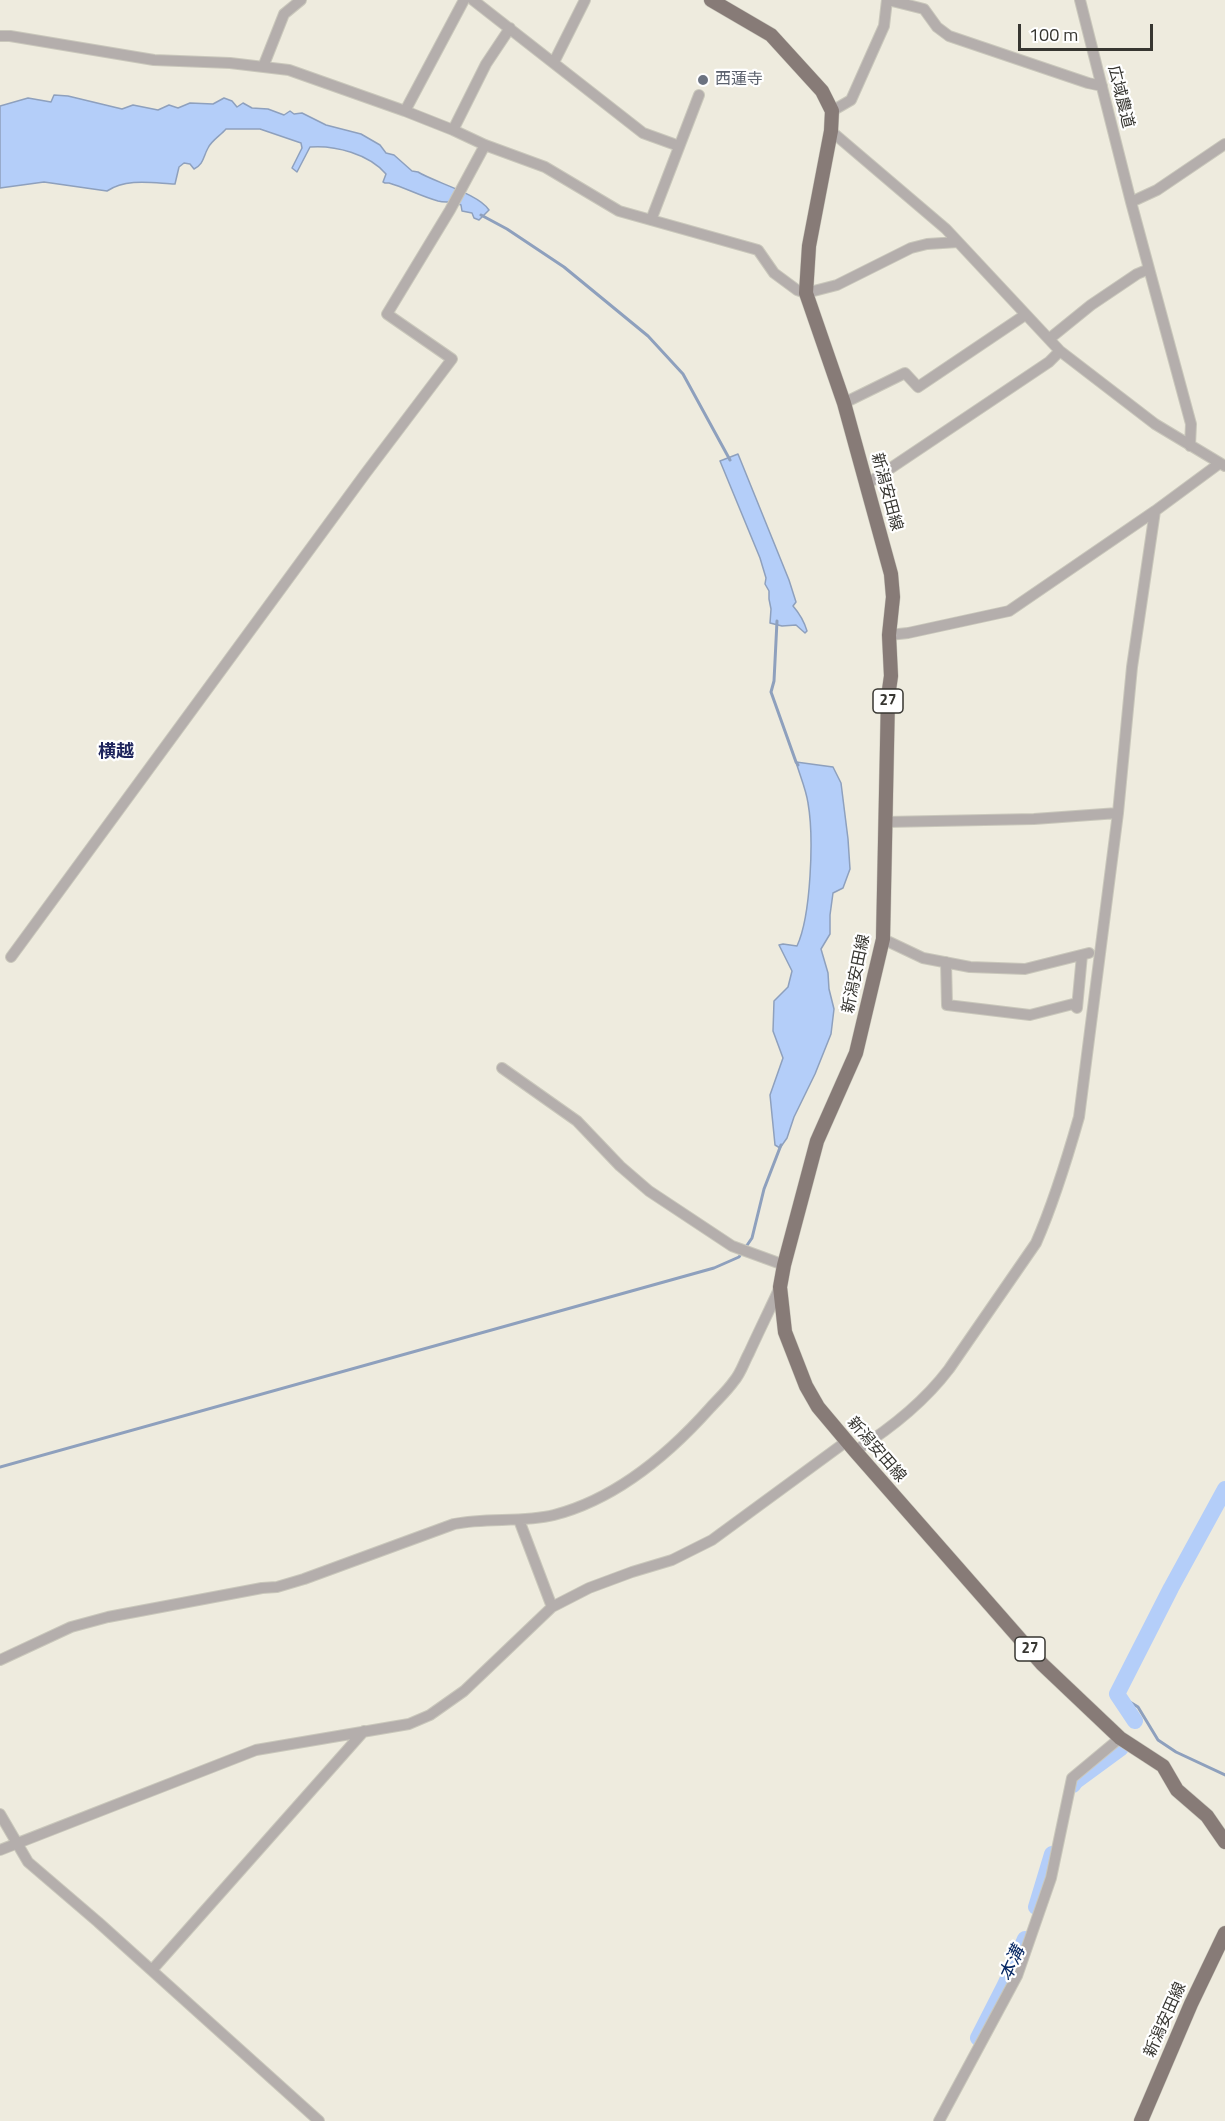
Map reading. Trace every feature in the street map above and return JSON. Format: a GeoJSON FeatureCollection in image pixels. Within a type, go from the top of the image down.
{"type":"FeatureCollection","features":[{"type":"Feature","properties":{"kind":"main road"},"geometry":{"type":"LineString","coordinates":[[711,0],[771,35],[822,91],[832,111]]}},
{"type":"Feature","properties":{"kind":"main road","name":"新潟安田線"},"geometry":{"type":"LineString","coordinates":[[832,111],[831,131],[810,246],[806,293],[844,402],[891,574],[893,597],[889,635],[891,676],[888,697],[883,939],[856,1053],[817,1141],[784,1265],[780,1287],[786,1332],[806,1386],[818,1407],[851,1446],[1042,1664],[1120,1738],[1163,1766],[1177,1790],[1207,1816],[1225,1842]]}},
{"type":"Feature","properties":{"kind":"main road","name":"新潟安田線"},"geometry":{"type":"LineString","coordinates":[[1141,2121],[1191,2004],[1221,1949],[1225,1933]]}},
{"type":"Feature","properties":{"kind":"street"},"geometry":{"type":"LineString","coordinates":[[263,68],[284,14],[301,0]]}},
{"type":"Feature","properties":{"kind":"street"},"geometry":{"type":"LineString","coordinates":[[405,111],[464,0]]}},
{"type":"Feature","properties":{"kind":"street"},"geometry":{"type":"LineString","coordinates":[[473,0],[643,133],[679,146]]}},
{"type":"Feature","properties":{"kind":"street"},"geometry":{"type":"LineString","coordinates":[[554,62],[585,0]]}},
{"type":"Feature","properties":{"kind":"street"},"geometry":{"type":"LineString","coordinates":[[832,111],[851,100],[884,26],[888,0],[924,9],[937,27],[949,36],[1102,86]]}},
{"type":"Feature","properties":{"kind":"street","name":"広域農道"},"geometry":{"type":"LineString","coordinates":[[1080,0],[1131,202],[1191,424],[1190,446]]}},
{"type":"Feature","properties":{"kind":"street"},"geometry":{"type":"LineString","coordinates":[[453,130],[486,63],[510,28]]}},
{"type":"Feature","properties":{"kind":"street"},"geometry":{"type":"LineString","coordinates":[[0,36],[154,60],[230,63],[289,70],[405,111],[485,145],[545,167],[619,211],[758,250],[774,273],[797,290],[806,293],[837,285],[911,248],[927,244],[958,242]]}},
{"type":"Feature","properties":{"kind":"street"},"geometry":{"type":"LineString","coordinates":[[651,220],[699,94]]}},
{"type":"Feature","properties":{"kind":"street"},"geometry":{"type":"LineString","coordinates":[[831,131],[946,229],[1060,351],[1155,424],[1223,464],[1009,611],[889,635]]}},
{"type":"Feature","properties":{"kind":"street"},"geometry":{"type":"LineString","coordinates":[[1131,202],[1156,190],[1225,144]]}},
{"type":"Feature","properties":{"kind":"street"},"geometry":{"type":"LineString","coordinates":[[11,957],[452,359],[387,314],[450,210],[485,145]]}},
{"type":"Feature","properties":{"kind":"street"},"geometry":{"type":"LineString","coordinates":[[1048,339],[1091,305],[1137,274],[1149,269]]}},
{"type":"Feature","properties":{"kind":"street"},"geometry":{"type":"LineString","coordinates":[[844,402],[905,374],[918,387],[1025,315]]}},
{"type":"Feature","properties":{"kind":"street"},"geometry":{"type":"LineString","coordinates":[[867,484],[1049,362],[1060,351]]}},
{"type":"Feature","properties":{"kind":"street"},"geometry":{"type":"LineString","coordinates":[[0,1850],[255,1750],[409,1724],[430,1715],[464,1691],[552,1607],[589,1588],[672,1560],[712,1540],[851,1446],[915,1407],[937,1385],[1036,1243],[1050,1209],[1079,1117],[1118,813],[1132,666],[1155,511]]}},
{"type":"Feature","properties":{"kind":"street"},"geometry":{"type":"LineString","coordinates":[[886,822],[1034,819],[1118,813]]}},
{"type":"Feature","properties":{"kind":"street"},"geometry":{"type":"LineString","coordinates":[[883,939],[923,958],[970,967],[1025,969],[1099,951]]}},
{"type":"Feature","properties":{"kind":"street"},"geometry":{"type":"LineString","coordinates":[[946,962],[947,1005],[1030,1015],[1073,1004],[1077,1008],[1082,955]]}},
{"type":"Feature","properties":{"kind":"street"},"geometry":{"type":"LineString","coordinates":[[502,1068],[577,1121],[620,1166],[649,1191],[732,1246],[784,1265]]}},
{"type":"Feature","properties":{"kind":"street"},"geometry":{"type":"LineString","coordinates":[[0,1660],[71,1627],[108,1617],[277,1587],[304,1580],[454,1524],[470,1520],[519,1520],[551,1515],[579,1506],[644,1470],[701,1420],[736,1380],[780,1287]]}},
{"type":"Feature","properties":{"kind":"street"},"geometry":{"type":"LineString","coordinates":[[519,1520],[552,1607]]}},
{"type":"Feature","properties":{"kind":"street"},"geometry":{"type":"LineString","coordinates":[[152,1970],[364,1731]]}},
{"type":"Feature","properties":{"kind":"street"},"geometry":{"type":"LineString","coordinates":[[939,2121],[1017,1976],[1051,1878],[1072,1778],[1120,1738]]}},
{"type":"Feature","properties":{"kind":"street"},"geometry":{"type":"LineString","coordinates":[[0,1814],[28,1862],[319,2121]]}},
{"type":"Feature","properties":{"kind":"water"},"geometry":{"type":"Polygon","coordinates":[[[54,95],[68,96],[122,109],[133,105],[158,110],[169,105],[178,108],[190,103],[213,104],[224,98],[232,101],[237,107],[243,103],[252,108],[268,109],[284,115],[290,111],[294,114],[302,113],[326,125],[361,134],[380,145],[386,153],[394,155],[412,171],[476,199],[489,210],[479,220],[474,218],[472,213],[462,211],[461,205],[438,201],[385,183],[383,182],[386,174],[379,167],[361,156],[341,149],[310,147],[297,172],[292,168],[302,148],[301,143],[260,129],[226,129],[209,145],[202,163],[194,169],[190,164],[184,163],[179,167],[175,184],[131,183],[107,191],[44,182],[0,188],[0,106],[28,98],[51,102],[54,95]]]}},
{"type":"Feature","properties":{"kind":"water"},"geometry":{"type":"Polygon","coordinates":[[[738,454],[789,580],[796,602],[793,606],[805,624],[807,631],[805,633],[796,625],[782,626],[770,623],[769,591],[765,584],[766,578],[760,558],[720,461],[738,454]]]}},
{"type":"Feature","properties":{"kind":"water"},"geometry":{"type":"Polygon","coordinates":[[[796,762],[833,767],[841,783],[850,869],[843,888],[833,893],[830,934],[821,949],[834,1009],[831,1034],[787,1138],[780,1148],[775,1145],[770,1095],[783,1058],[773,1031],[774,1001],[788,987],[792,971],[779,945],[797,946],[802,933],[808,897],[811,855],[808,803],[796,762]]]}},
{"type":"Feature","properties":{"kind":"waterway"},"geometry":{"type":"LineString","coordinates":[[481,215],[507,229],[564,267],[648,336],[683,374],[730,460]]}},
{"type":"Feature","properties":{"kind":"waterway"},"geometry":{"type":"LineString","coordinates":[[777,621],[774,681],[771,692],[798,765]]}},
{"type":"Feature","properties":{"kind":"waterway"},"geometry":{"type":"LineString","coordinates":[[0,1467],[714,1268],[739,1257],[752,1238],[764,1189],[781,1145]]}},
{"type":"Feature","properties":{"kind":"waterway","name":"本溝"},"geometry":{"type":"LineString","coordinates":[[1135,1721],[1117,1694],[1225,1489]]}},
{"type":"Feature","properties":{"kind":"waterway"},"geometry":{"type":"LineString","coordinates":[[1117,1694],[1138,1707],[1158,1740],[1176,1752],[1225,1775]]}},
{"type":"Feature","properties":{"kind":"waterway","name":"本溝"},"geometry":{"type":"LineString","coordinates":[[1073,1785],[1121,1748]]}},
{"type":"Feature","properties":{"kind":"waterway","name":"本溝"},"geometry":{"type":"LineString","coordinates":[[1036,1907],[1052,1854]]}},
{"type":"Feature","properties":{"kind":"waterway","name":"本溝"},"geometry":{"type":"LineString","coordinates":[[978,2038],[1025,1939]]}},
{"type":"Feature","properties":{"kind":"place","name":"西蓮寺"},"geometry":{"type":"Point","coordinates":[703,80]}},
{"type":"Feature","properties":{"kind":"district","name":"横越"},"geometry":{"type":"Point","coordinates":[116,753]}}]}
